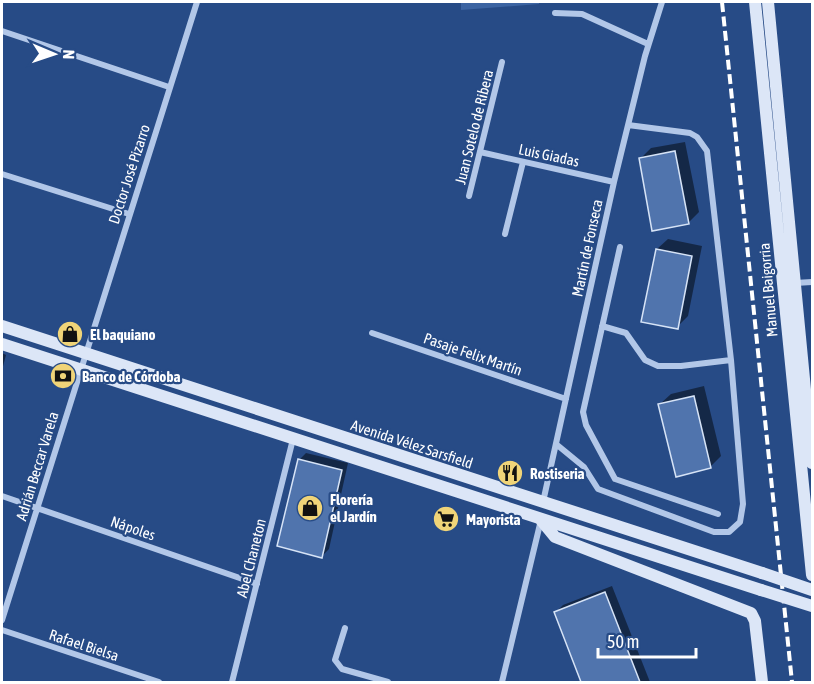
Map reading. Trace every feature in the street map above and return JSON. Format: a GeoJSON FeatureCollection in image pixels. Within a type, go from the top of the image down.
{"type":"FeatureCollection","features":[{"type":"Feature","properties":{"kind":"main road","name":"Manuel Baigorria"},"geometry":{"type":"LineString","coordinates":[[755,2],[805,416],[813,463]]}},
{"type":"Feature","properties":{"kind":"main road","name":"Manuel Baigorria"},"geometry":{"type":"LineString","coordinates":[[768,2],[795,283],[813,575]]}},
{"type":"Feature","properties":{"kind":"main road","name":"Avenida Vélez Sarsfield"},"geometry":{"type":"LineString","coordinates":[[2,327],[813,590]]}},
{"type":"Feature","properties":{"kind":"main road"},"geometry":{"type":"LineString","coordinates":[[2,344],[293,440],[813,606]]}},
{"type":"Feature","properties":{"kind":"main road"},"geometry":{"type":"LineString","coordinates":[[541,520],[555,537],[744,608],[755,621],[762,682]]}},
{"type":"Feature","properties":{"kind":"street","name":"Doctor José Pizarro"},"geometry":{"type":"LineString","coordinates":[[85,353],[196,2]]}},
{"type":"Feature","properties":{"kind":"street","name":"Martín de Fonseca"},"geometry":{"type":"LineString","coordinates":[[543,502],[614,182],[648,44],[662,2]]}},
{"type":"Feature","properties":{"kind":"street"},"geometry":{"type":"LineString","coordinates":[[555,13],[582,14],[648,44]]}},
{"type":"Feature","properties":{"kind":"street"},"geometry":{"type":"LineString","coordinates":[[2,32],[170,87]]}},
{"type":"Feature","properties":{"kind":"street","name":"Juan Sotelo de Ribera"},"geometry":{"type":"LineString","coordinates":[[469,196],[502,62]]}},
{"type":"Feature","properties":{"kind":"street"},"geometry":{"type":"LineString","coordinates":[[556,444],[584,467],[598,489],[714,532],[729,532],[740,522],[743,504],[731,360],[707,151],[697,137],[690,133],[628,124]]}},
{"type":"Feature","properties":{"kind":"street","name":"Luis Giadas"},"geometry":{"type":"LineString","coordinates":[[480,152],[614,182]]}},
{"type":"Feature","properties":{"kind":"street"},"geometry":{"type":"LineString","coordinates":[[505,234],[523,162]]}},
{"type":"Feature","properties":{"kind":"street"},"geometry":{"type":"LineString","coordinates":[[2,174],[129,214]]}},
{"type":"Feature","properties":{"kind":"street"},"geometry":{"type":"LineString","coordinates":[[620,246],[584,420],[609,472],[620,483],[718,514]]}},
{"type":"Feature","properties":{"kind":"street"},"geometry":{"type":"LineString","coordinates":[[795,283],[813,282]]}},
{"type":"Feature","properties":{"kind":"street"},"geometry":{"type":"LineString","coordinates":[[602,326],[626,333],[645,360],[652,364],[681,366],[731,360]]}},
{"type":"Feature","properties":{"kind":"street","name":"Pasaje Felix Martín"},"geometry":{"type":"LineString","coordinates":[[372,333],[566,399]]}},
{"type":"Feature","properties":{"kind":"street","name":"Adrián Beccar Varela"},"geometry":{"type":"LineString","coordinates":[[2,620],[85,353]]}},
{"type":"Feature","properties":{"kind":"street","name":"Abel Chaneton"},"geometry":{"type":"LineString","coordinates":[[232,682],[293,440]]}},
{"type":"Feature","properties":{"kind":"street","name":"Nápoles"},"geometry":{"type":"LineString","coordinates":[[2,496],[257,584]]}},
{"type":"Feature","properties":{"kind":"street"},"geometry":{"type":"LineString","coordinates":[[502,682],[541,520]]}},
{"type":"Feature","properties":{"kind":"street"},"geometry":{"type":"LineString","coordinates":[[345,628],[335,660],[342,669],[388,682]]}},
{"type":"Feature","properties":{"kind":"street","name":"Rafael Bielsa"},"geometry":{"type":"LineString","coordinates":[[2,630],[159,682]]}},
{"type":"Feature","properties":{"kind":"shaded area"},"geometry":{"type":"Polygon","coordinates":[[[461,2],[539,2],[539,4],[461,10],[461,2]]]}},
{"type":"Feature","properties":{"kind":"building"},"geometry":{"type":"Polygon","coordinates":[[[675,151],[689,224],[652,231],[639,158],[675,151]]]}},
{"type":"Feature","properties":{"kind":"building"},"geometry":{"type":"Polygon","coordinates":[[[656,249],[692,256],[678,329],[641,322],[656,249]]]}},
{"type":"Feature","properties":{"kind":"building"},"geometry":{"type":"Polygon","coordinates":[[[694,396],[711,468],[676,477],[658,404],[694,396]]]}},
{"type":"Feature","properties":{"kind":"building","name":"Florería el Jardín"},"geometry":{"type":"Polygon","coordinates":[[[298,459],[342,470],[322,558],[277,546],[298,459]]]}},
{"type":"Feature","properties":{"kind":"building"},"geometry":{"type":"Polygon","coordinates":[[[605,592],[640,682],[581,682],[554,612],[605,592]]]}},
{"type":"Feature","properties":{"kind":"railway"},"geometry":{"type":"LineString","coordinates":[[722,2],[792,682]]}},
{"type":"Feature","properties":{"kind":"place","name":"El baquiano"},"geometry":{"type":"Point","coordinates":[70,334]}},
{"type":"Feature","properties":{"kind":"place","name":"Banco de Córdoba"},"geometry":{"type":"Point","coordinates":[63,376]}},
{"type":"Feature","properties":{"kind":"place","name":"Rostiseria"},"geometry":{"type":"Point","coordinates":[510,473]}},
{"type":"Feature","properties":{"kind":"place","name":"Florería el Jardín"},"geometry":{"type":"Point","coordinates":[310,508]}},
{"type":"Feature","properties":{"kind":"place","name":"Mayorista"},"geometry":{"type":"Point","coordinates":[446,519]}}]}
